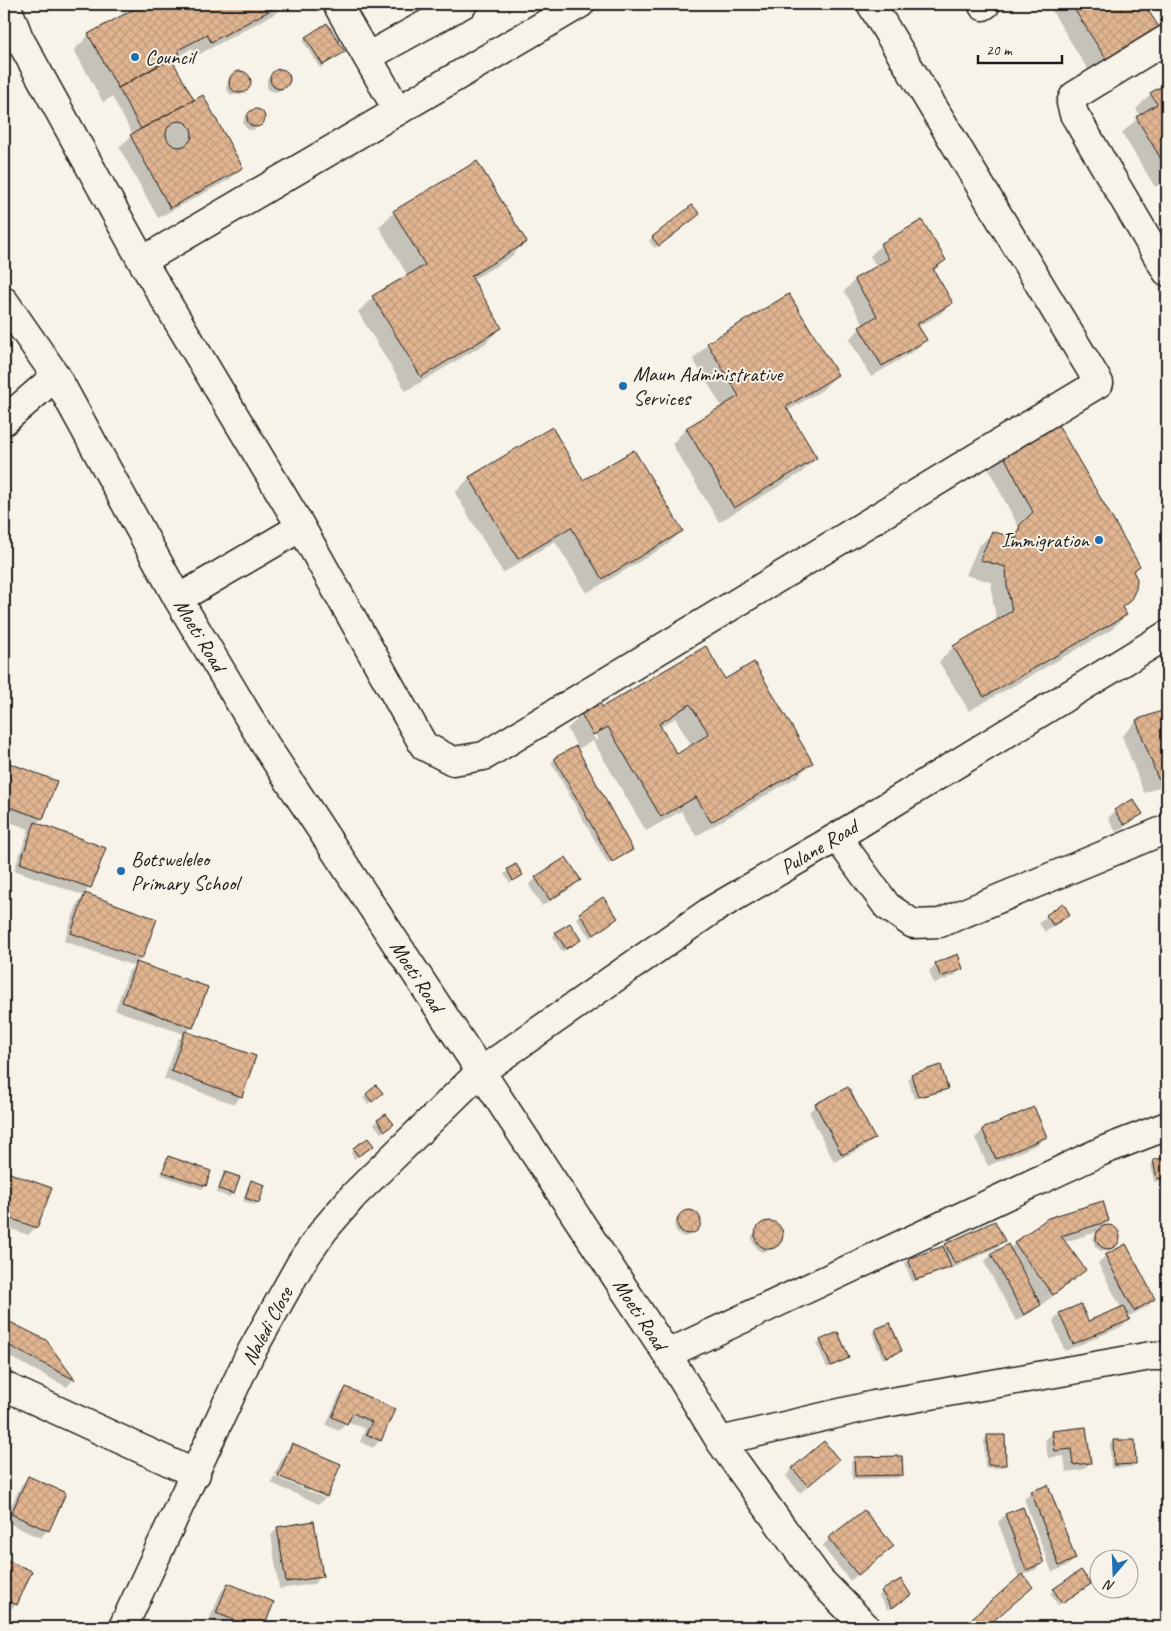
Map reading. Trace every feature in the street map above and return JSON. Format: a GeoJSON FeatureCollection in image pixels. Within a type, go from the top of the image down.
{"type":"FeatureCollection","features":[{"type":"Feature","properties":{"kind":"street"},"geometry":{"type":"LineString","coordinates":[[6,4],[19,38],[142,261],[301,527],[424,746],[453,761],[484,756],[1099,383],[871,4]]}},
{"type":"Feature","properties":{"kind":"street"},"geometry":{"type":"LineString","coordinates":[[337,4],[398,111]]}},
{"type":"Feature","properties":{"kind":"street"},"geometry":{"type":"LineString","coordinates":[[367,56],[463,4]]}},
{"type":"Feature","properties":{"kind":"street"},"geometry":{"type":"LineString","coordinates":[[142,261],[580,4]]}},
{"type":"Feature","properties":{"kind":"street"},"geometry":{"type":"LineString","coordinates":[[1167,39],[1074,96],[1071,104],[1074,114],[1167,272]]}},
{"type":"Feature","properties":{"kind":"street","name":"Moeti Road"},"geometry":{"type":"LineString","coordinates":[[4,302],[56,376],[178,599],[266,746],[667,1354],[720,1441],[820,1579],[866,1627]]}},
{"type":"Feature","properties":{"kind":"street"},"geometry":{"type":"LineString","coordinates":[[4,421],[56,376]]}},
{"type":"Feature","properties":{"kind":"street"},"geometry":{"type":"LineString","coordinates":[[178,599],[301,527]]}},
{"type":"Feature","properties":{"kind":"street","name":"Pulane Road"},"geometry":{"type":"LineString","coordinates":[[480,1072],[712,910],[838,836],[1167,635]]}},
{"type":"Feature","properties":{"kind":"street"},"geometry":{"type":"LineString","coordinates":[[838,836],[887,906],[913,924],[940,924],[1167,829]]}},
{"type":"Feature","properties":{"kind":"street","name":"Naledi Close"},"geometry":{"type":"LineString","coordinates":[[123,1627],[196,1474],[249,1356],[302,1263],[324,1230],[354,1194],[480,1072]]}},
{"type":"Feature","properties":{"kind":"street"},"geometry":{"type":"LineString","coordinates":[[667,1354],[1102,1151],[1167,1126]]}},
{"type":"Feature","properties":{"kind":"street"},"geometry":{"type":"LineString","coordinates":[[720,1441],[874,1405],[1151,1356],[1167,1356]]}},
{"type":"Feature","properties":{"kind":"street"},"geometry":{"type":"LineString","coordinates":[[4,1386],[196,1474]]}},
{"type":"Feature","properties":{"kind":"building"},"geometry":{"type":"Polygon","coordinates":[[[143,4],[153,4],[155,6],[159,4],[282,4],[211,42],[207,35],[178,50],[180,54],[118,88],[88,34],[143,4]]]}},
{"type":"Feature","properties":{"kind":"building"},"geometry":{"type":"Polygon","coordinates":[[[1071,4],[1144,4],[1159,27],[1106,59],[1071,4]]]}},
{"type":"Feature","properties":{"kind":"building"},"geometry":{"type":"Polygon","coordinates":[[[327,23],[345,52],[323,65],[305,37],[327,23]]]}},
{"type":"Feature","properties":{"kind":"building"},"geometry":{"type":"Polygon","coordinates":[[[171,58],[194,100],[141,129],[118,88],[171,58]]]}},
{"type":"Feature","properties":{"kind":"building"},"geometry":{"type":"Polygon","coordinates":[[[276,69],[284,69],[290,75],[290,83],[284,89],[276,89],[270,83],[270,75],[276,69]]]}},
{"type":"Feature","properties":{"kind":"building"},"geometry":{"type":"Polygon","coordinates":[[[240,71],[248,74],[251,82],[248,90],[240,93],[232,90],[229,82],[232,74],[240,71]]]}},
{"type":"Feature","properties":{"kind":"building"},"geometry":{"type":"Polygon","coordinates":[[[1167,83],[1167,169],[1136,117],[1157,104],[1150,93],[1167,83]]]}},
{"type":"Feature","properties":{"kind":"building"},"geometry":{"type":"Polygon","coordinates":[[[203,95],[243,168],[170,208],[130,135],[203,95]]]}},
{"type":"Feature","properties":{"kind":"building"},"geometry":{"type":"Polygon","coordinates":[[[252,109],[260,109],[265,114],[263,125],[252,127],[247,122],[247,114],[252,109]]]}},
{"type":"Feature","properties":{"kind":"building"},"geometry":{"type":"Polygon","coordinates":[[[179,121],[188,125],[192,134],[188,143],[179,147],[170,143],[166,134],[170,125],[179,121]]]}},
{"type":"Feature","properties":{"kind":"building"},"geometry":{"type":"Polygon","coordinates":[[[477,161],[527,242],[471,276],[502,328],[421,377],[372,296],[425,265],[393,211],[477,161]]]}},
{"type":"Feature","properties":{"kind":"building"},"geometry":{"type":"Polygon","coordinates":[[[692,205],[700,214],[659,246],[652,237],[692,205]]]}},
{"type":"Feature","properties":{"kind":"building"},"geometry":{"type":"Polygon","coordinates":[[[922,220],[946,260],[933,269],[953,303],[917,324],[927,340],[882,366],[859,327],[877,316],[854,279],[889,259],[880,244],[922,220]]]}},
{"type":"Feature","properties":{"kind":"building"},"geometry":{"type":"Polygon","coordinates":[[[789,294],[838,375],[786,407],[817,458],[734,508],[686,428],[739,396],[707,343],[789,294]]]}},
{"type":"Feature","properties":{"kind":"building"},"geometry":{"type":"Polygon","coordinates":[[[1053,416],[1140,566],[1133,571],[1137,579],[1136,589],[1130,601],[1122,607],[1127,615],[984,697],[953,646],[1012,611],[1007,586],[1006,567],[980,560],[992,531],[1016,539],[1020,525],[1033,512],[1003,454],[1053,416]]]}},
{"type":"Feature","properties":{"kind":"building"},"geometry":{"type":"Polygon","coordinates":[[[552,427],[583,480],[634,450],[683,531],[602,579],[571,527],[518,559],[469,477],[552,427]]]}},
{"type":"Feature","properties":{"kind":"building"},"geometry":{"type":"Polygon","coordinates":[[[706,646],[725,679],[754,662],[813,763],[711,822],[696,797],[661,817],[608,727],[593,735],[581,714],[600,703],[602,707],[706,646]],[[690,704],[659,724],[677,754],[709,734],[690,704]]]}},
{"type":"Feature","properties":{"kind":"building"},"geometry":{"type":"Polygon","coordinates":[[[1167,709],[1167,775],[1158,779],[1136,720],[1167,709]]]}},
{"type":"Feature","properties":{"kind":"building"},"geometry":{"type":"Polygon","coordinates":[[[576,746],[633,850],[612,862],[554,758],[576,746]]]}},
{"type":"Feature","properties":{"kind":"building"},"geometry":{"type":"Polygon","coordinates":[[[4,761],[57,781],[43,819],[4,805],[4,761]]]}},
{"type":"Feature","properties":{"kind":"building"},"geometry":{"type":"Polygon","coordinates":[[[1133,799],[1143,814],[1124,825],[1114,810],[1133,799]]]}},
{"type":"Feature","properties":{"kind":"building"},"geometry":{"type":"Polygon","coordinates":[[[35,822],[106,848],[91,888],[20,863],[35,822]]]}},
{"type":"Feature","properties":{"kind":"building"},"geometry":{"type":"Polygon","coordinates":[[[566,857],[581,880],[550,900],[535,877],[566,857]]]}},
{"type":"Feature","properties":{"kind":"building"},"geometry":{"type":"Polygon","coordinates":[[[516,864],[523,875],[513,881],[507,869],[516,864]]]}},
{"type":"Feature","properties":{"kind":"building"},"geometry":{"type":"Polygon","coordinates":[[[85,893],[157,919],[142,959],[71,933],[85,893]]]}},
{"type":"Feature","properties":{"kind":"building"},"geometry":{"type":"Polygon","coordinates":[[[603,897],[618,918],[594,935],[579,913],[603,897]]]}},
{"type":"Feature","properties":{"kind":"building"},"geometry":{"type":"Polygon","coordinates":[[[1063,903],[1070,915],[1053,925],[1046,915],[1063,903]]]}},
{"type":"Feature","properties":{"kind":"building"},"geometry":{"type":"Polygon","coordinates":[[[570,923],[581,940],[566,949],[555,932],[570,923]]]}},
{"type":"Feature","properties":{"kind":"building"},"geometry":{"type":"Polygon","coordinates":[[[958,954],[963,969],[941,977],[935,963],[958,954]]]}},
{"type":"Feature","properties":{"kind":"building"},"geometry":{"type":"Polygon","coordinates":[[[136,962],[208,987],[193,1028],[122,1002],[136,962]]]}},
{"type":"Feature","properties":{"kind":"building"},"geometry":{"type":"Polygon","coordinates":[[[185,1031],[256,1056],[242,1097],[171,1071],[185,1031]]]}},
{"type":"Feature","properties":{"kind":"building"},"geometry":{"type":"Polygon","coordinates":[[[941,1065],[948,1089],[918,1097],[911,1074],[941,1065]]]}},
{"type":"Feature","properties":{"kind":"building"},"geometry":{"type":"Polygon","coordinates":[[[376,1085],[383,1093],[372,1102],[366,1094],[376,1085]]]}},
{"type":"Feature","properties":{"kind":"building"},"geometry":{"type":"Polygon","coordinates":[[[848,1087],[875,1139],[842,1155],[815,1104],[848,1087]]]}},
{"type":"Feature","properties":{"kind":"building"},"geometry":{"type":"Polygon","coordinates":[[[1034,1107],[1047,1137],[996,1159],[982,1129],[1034,1107]]]}},
{"type":"Feature","properties":{"kind":"building"},"geometry":{"type":"Polygon","coordinates":[[[386,1114],[394,1124],[385,1131],[377,1120],[386,1114]]]}},
{"type":"Feature","properties":{"kind":"building"},"geometry":{"type":"Polygon","coordinates":[[[368,1138],[374,1146],[358,1156],[353,1148],[368,1138]]]}},
{"type":"Feature","properties":{"kind":"building"},"geometry":{"type":"Polygon","coordinates":[[[168,1156],[211,1171],[206,1186],[163,1172],[168,1156]]]}},
{"type":"Feature","properties":{"kind":"building"},"geometry":{"type":"Polygon","coordinates":[[[1167,1157],[1167,1177],[1157,1179],[1153,1160],[1167,1157]]]}},
{"type":"Feature","properties":{"kind":"building"},"geometry":{"type":"Polygon","coordinates":[[[4,1171],[52,1188],[37,1228],[4,1216],[4,1171]]]}},
{"type":"Feature","properties":{"kind":"building"},"geometry":{"type":"Polygon","coordinates":[[[225,1172],[240,1177],[234,1194],[219,1189],[225,1172]]]}},
{"type":"Feature","properties":{"kind":"building"},"geometry":{"type":"Polygon","coordinates":[[[251,1180],[265,1185],[259,1203],[245,1198],[251,1180]]]}},
{"type":"Feature","properties":{"kind":"building"},"geometry":{"type":"Polygon","coordinates":[[[1103,1201],[1109,1221],[1061,1236],[1086,1270],[1053,1295],[1014,1243],[1048,1218],[1103,1201]]]}},
{"type":"Feature","properties":{"kind":"building"},"geometry":{"type":"Polygon","coordinates":[[[689,1210],[694,1211],[700,1217],[700,1227],[694,1233],[689,1234],[684,1233],[678,1227],[677,1222],[678,1217],[684,1211],[689,1210]]]}},
{"type":"Feature","properties":{"kind":"building"},"geometry":{"type":"Polygon","coordinates":[[[769,1221],[779,1225],[783,1235],[779,1245],[769,1249],[759,1245],[755,1235],[759,1225],[769,1221]]]}},
{"type":"Feature","properties":{"kind":"building"},"geometry":{"type":"Polygon","coordinates":[[[995,1221],[1005,1241],[955,1264],[945,1244],[995,1221]]]}},
{"type":"Feature","properties":{"kind":"building"},"geometry":{"type":"Polygon","coordinates":[[[1108,1225],[1117,1228],[1120,1237],[1117,1246],[1108,1249],[1099,1246],[1096,1237],[1099,1228],[1108,1225]]]}},
{"type":"Feature","properties":{"kind":"building"},"geometry":{"type":"Polygon","coordinates":[[[1008,1244],[1041,1305],[1024,1315],[991,1254],[1008,1244]]]}},
{"type":"Feature","properties":{"kind":"building"},"geometry":{"type":"Polygon","coordinates":[[[1126,1244],[1155,1299],[1134,1311],[1105,1255],[1126,1244]]]}},
{"type":"Feature","properties":{"kind":"building"},"geometry":{"type":"Polygon","coordinates":[[[943,1246],[951,1267],[916,1280],[908,1259],[943,1246]]]}},
{"type":"Feature","properties":{"kind":"building"},"geometry":{"type":"Polygon","coordinates":[[[1081,1304],[1088,1321],[1124,1306],[1130,1320],[1073,1344],[1059,1313],[1081,1304]]]}},
{"type":"Feature","properties":{"kind":"building"},"geometry":{"type":"Polygon","coordinates":[[[10,1322],[46,1340],[75,1380],[4,1343],[4,1334],[10,1322]]]}},
{"type":"Feature","properties":{"kind":"building"},"geometry":{"type":"Polygon","coordinates":[[[890,1323],[902,1351],[886,1357],[875,1329],[890,1323]]]}},
{"type":"Feature","properties":{"kind":"building"},"geometry":{"type":"Polygon","coordinates":[[[838,1332],[849,1358],[831,1366],[820,1340],[838,1332]]]}},
{"type":"Feature","properties":{"kind":"building"},"geometry":{"type":"Polygon","coordinates":[[[346,1387],[395,1409],[381,1441],[366,1434],[372,1422],[353,1413],[347,1424],[332,1417],[346,1387]]]}},
{"type":"Feature","properties":{"kind":"building"},"geometry":{"type":"Polygon","coordinates":[[[1086,1427],[1091,1463],[1073,1465],[1071,1449],[1055,1451],[1052,1431],[1086,1427]]]}},
{"type":"Feature","properties":{"kind":"building"},"geometry":{"type":"Polygon","coordinates":[[[987,1435],[1005,1435],[1006,1465],[988,1465],[987,1435]]]}},
{"type":"Feature","properties":{"kind":"building"},"geometry":{"type":"Polygon","coordinates":[[[1113,1440],[1135,1440],[1136,1464],[1114,1465],[1113,1440]]]}},
{"type":"Feature","properties":{"kind":"building"},"geometry":{"type":"Polygon","coordinates":[[[824,1441],[839,1460],[808,1486],[792,1468],[824,1441]]]}},
{"type":"Feature","properties":{"kind":"building"},"geometry":{"type":"Polygon","coordinates":[[[292,1443],[341,1464],[327,1497],[278,1476],[292,1443]]]}},
{"type":"Feature","properties":{"kind":"building"},"geometry":{"type":"Polygon","coordinates":[[[902,1456],[903,1475],[855,1476],[854,1457],[902,1456]]]}},
{"type":"Feature","properties":{"kind":"building"},"geometry":{"type":"Polygon","coordinates":[[[28,1476],[66,1493],[49,1531],[11,1514],[28,1476]]]}},
{"type":"Feature","properties":{"kind":"building"},"geometry":{"type":"Polygon","coordinates":[[[1048,1485],[1076,1559],[1059,1566],[1031,1491],[1048,1485]]]}},
{"type":"Feature","properties":{"kind":"building"},"geometry":{"type":"Polygon","coordinates":[[[1023,1507],[1044,1563],[1026,1570],[1005,1514],[1023,1507]]]}},
{"type":"Feature","properties":{"kind":"building"},"geometry":{"type":"Polygon","coordinates":[[[864,1510],[894,1546],[858,1575],[828,1538],[864,1510]]]}},
{"type":"Feature","properties":{"kind":"building"},"geometry":{"type":"Polygon","coordinates":[[[314,1521],[323,1577],[286,1582],[277,1527],[314,1521]]]}},
{"type":"Feature","properties":{"kind":"building"},"geometry":{"type":"Polygon","coordinates":[[[4,1559],[32,1571],[17,1605],[4,1599],[4,1559]]]}},
{"type":"Feature","properties":{"kind":"building"},"geometry":{"type":"Polygon","coordinates":[[[1081,1570],[1088,1580],[1088,1586],[1062,1603],[1053,1589],[1081,1570]]]}},
{"type":"Feature","properties":{"kind":"building"},"geometry":{"type":"Polygon","coordinates":[[[1022,1574],[1033,1587],[986,1627],[980,1627],[972,1618],[1022,1574]]]}},
{"type":"Feature","properties":{"kind":"building"},"geometry":{"type":"Polygon","coordinates":[[[901,1579],[911,1595],[892,1608],[881,1591],[901,1579]]]}},
{"type":"Feature","properties":{"kind":"building"},"geometry":{"type":"Polygon","coordinates":[[[228,1583],[274,1602],[264,1627],[252,1627],[216,1613],[228,1583]]]}},
{"type":"Feature","properties":{"kind":"place","name":"Council"},"geometry":{"type":"Point","coordinates":[135,57]}},
{"type":"Feature","properties":{"kind":"place","name":"Maun Administrative Services"},"geometry":{"type":"Point","coordinates":[623,386]}},
{"type":"Feature","properties":{"kind":"place","name":"Immigration"},"geometry":{"type":"Point","coordinates":[1099,540]}},
{"type":"Feature","properties":{"kind":"place","name":"Botsweleleo Primary School"},"geometry":{"type":"Point","coordinates":[121,871]}}]}
